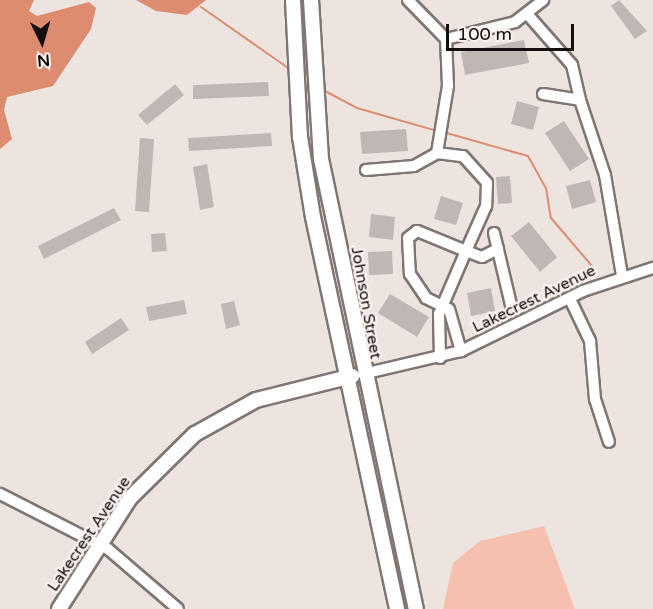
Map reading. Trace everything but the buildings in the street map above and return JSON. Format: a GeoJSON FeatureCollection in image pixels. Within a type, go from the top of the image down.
{"type":"FeatureCollection","features":[{"type":"Feature","properties":{"kind":"main road","name":"Johnson Street"},"geometry":{"type":"LineString","coordinates":[[293,0],[300,136],[345,377],[397,609]]}},
{"type":"Feature","properties":{"kind":"main road","name":"Johnson Street"},"geometry":{"type":"LineString","coordinates":[[311,0],[321,159],[363,374],[416,609]]}},
{"type":"Feature","properties":{"kind":"main road","name":"Lakecrest Avenue"},"geometry":{"type":"LineString","coordinates":[[59,609],[99,544],[144,482],[203,429],[256,400],[363,374]]}},
{"type":"Feature","properties":{"kind":"street"},"geometry":{"type":"LineString","coordinates":[[408,0],[446,39],[448,86],[437,153]]}},
{"type":"Feature","properties":{"kind":"street"},"geometry":{"type":"LineString","coordinates":[[446,39],[529,16],[543,0]]}},
{"type":"Feature","properties":{"kind":"street","name":"Lakecrest Avenue"},"geometry":{"type":"LineString","coordinates":[[529,16],[572,65],[580,100],[605,175],[622,275]]}},
{"type":"Feature","properties":{"kind":"street"},"geometry":{"type":"LineString","coordinates":[[543,94],[580,100]]}},
{"type":"Feature","properties":{"kind":"street"},"geometry":{"type":"LineString","coordinates":[[366,170],[414,166],[437,153],[463,156],[487,183],[486,206],[439,314],[440,358]]}},
{"type":"Feature","properties":{"kind":"street"},"geometry":{"type":"LineString","coordinates":[[445,303],[426,298],[417,288],[406,253],[408,238],[417,231],[482,257],[498,249]]}},
{"type":"Feature","properties":{"kind":"street","name":"Lakecrest Avenue"},"geometry":{"type":"LineString","coordinates":[[494,233],[511,305]]}},
{"type":"Feature","properties":{"kind":"street","name":"Lakecrest Avenue"},"geometry":{"type":"LineString","coordinates":[[363,374],[440,358],[461,351],[622,275],[653,268]]}},
{"type":"Feature","properties":{"kind":"street"},"geometry":{"type":"LineString","coordinates":[[570,299],[590,341],[595,399],[609,442]]}},
{"type":"Feature","properties":{"kind":"street","name":"Lakecrest Avenue"},"geometry":{"type":"LineString","coordinates":[[445,303],[461,351]]}},
{"type":"Feature","properties":{"kind":"street"},"geometry":{"type":"LineString","coordinates":[[0,494],[99,544],[178,609]]}},
{"type":"Feature","properties":{"kind":"shaded area"},"geometry":{"type":"Polygon","coordinates":[[[0,0],[34,0],[29,11],[37,16],[89,2],[96,8],[91,29],[53,86],[7,97],[4,110],[12,139],[0,149],[0,0]]]}},
{"type":"Feature","properties":{"kind":"shaded area"},"geometry":{"type":"Polygon","coordinates":[[[136,0],[206,0],[187,15],[156,11],[136,0]]]}},
{"type":"Feature","properties":{"kind":"shaded area"},"geometry":{"type":"Polygon","coordinates":[[[544,526],[575,609],[443,609],[453,563],[480,541],[544,526]]]}},
{"type":"Feature","properties":{"kind":"waterway"},"geometry":{"type":"LineString","coordinates":[[201,7],[288,68]]}},
{"type":"Feature","properties":{"kind":"waterway"},"geometry":{"type":"LineString","coordinates":[[325,91],[357,108],[437,131]]}},
{"type":"Feature","properties":{"kind":"waterway"},"geometry":{"type":"LineString","coordinates":[[443,132],[528,156],[546,188],[551,218],[592,266]]}}]}
